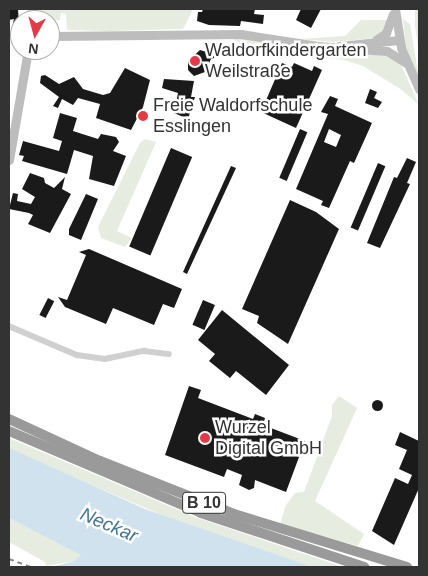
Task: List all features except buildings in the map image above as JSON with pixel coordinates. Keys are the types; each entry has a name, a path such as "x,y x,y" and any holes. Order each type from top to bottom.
{"highway":[{"name":"B 10","path":"9,419 118,468 234,514 407,567"},
{"name":"B 10","path":"9,431 201,513 364,567"}],"street":[{"path":"395,9 392,27 399,40 406,63 419,89"},
{"path":"375,40 392,27"},
{"path":"60,36 212,33 377,50 394,54 406,63"},
{"path":"335,47 375,40 399,40"},
{"path":"377,50 399,40"},
{"path":"9,160 26,60"},
{"path":"9,326 77,354 106,359 144,351 169,354"}],"shaded area":[{"path":"193,9 183,29 109,31 67,30 66,14 61,13 60,20 60,10 40,10"},
{"path":"415,9 419,9 419,52 415,26"},
{"path":"403,19 410,24 419,79 406,48"},
{"path":"361,20 387,20 386,28 374,38 335,42 298,39 345,36"},
{"path":"234,37 289,45 292,50 288,52 234,41"},
{"path":"298,47 384,53 401,65 419,105 402,90 363,66 344,60 299,55 296,52"},
{"path":"145,139 156,142 117,231 132,238 125,247 101,238 98,227 140,143"},
{"path":"339,396 357,408 315,501 364,534 358,546 280,524 286,505 295,493 304,492 332,416 332,405"},
{"path":"9,438 195,517 343,567 312,567 183,524 26,457 9,448"},
{"path":"9,518 79,553 81,556 74,561 46,566 45,562 9,542"}],"water":[{"name":"Neckar","path":"9,448 145,509 312,567 52,567 74,561 81,555 9,518"}],"railway":[{"path":"9,559 31,567"}],"place":[{"name":"Waldorfkindergarten Weilstraße","path":"195,61"},
{"name":"Freie Waldorfschule Esslingen","path":"143,116"},
{"name":"Wurzel Digital GmbH","path":"205,438"}]}
